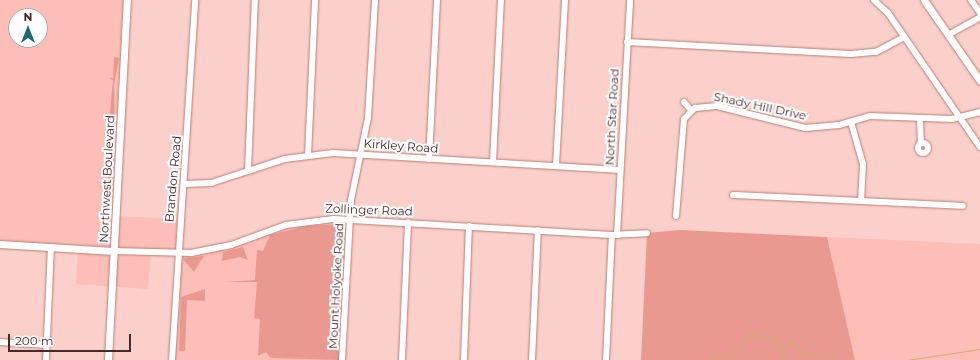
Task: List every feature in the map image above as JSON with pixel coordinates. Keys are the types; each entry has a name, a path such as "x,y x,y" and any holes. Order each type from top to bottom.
{"main road":[{"name":"Northwest Boulevard","path":"108,360 127,0"},
{"path":"924,0 980,81"},
{"name":"Zollinger Road","path":"0,244 114,251"}],"street":[{"name":"Brandon Road","path":"172,360 178,254 185,184 195,0"},
{"path":"248,171 255,0"},
{"path":"308,156 315,0"},
{"name":"Mount Holyoke Road","path":"342,360 350,218 369,106 375,0"},
{"path":"429,158 437,0"},
{"path":"493,162 501,0"},
{"path":"556,166 565,0"},
{"name":"North Star Road","path":"606,360 614,235 620,170 630,0"},
{"path":"874,0 904,37 980,147"},
{"path":"971,0 980,13"},
{"path":"948,35 980,17"},
{"path":"627,42 852,54 876,52 904,37"},
{"path":"676,216 682,132 684,119 690,110 684,102"},
{"name":"Shady Hill Drive","path":"690,110 700,106 725,108 790,127 820,128 881,115 920,118 960,118 980,112"},
{"path":"920,118 921,143"},
{"path":"851,122 863,164 862,200"},
{"name":"Kirkley Road","path":"185,184 211,183 248,171 308,156 361,154 620,170"},
{"path":"733,195 963,206"},
{"name":"Zollinger Road","path":"114,251 178,254 232,244 299,222 350,218 614,235 647,232"},
{"path":"402,360 408,222"},
{"path":"464,360 469,226"},
{"path":"532,360 538,230"},
{"path":"46,360 51,247"},
{"path":"0,342 47,345"}],"shaded area":[{"path":"0,0 127,0 116,216 181,219 178,254 210,250 275,228 350,218 342,360 172,360 177,254 151,253 148,289 76,284 78,249 0,244"},
{"path":"114,57 119,58 114,85 115,129 108,133 113,80 109,78 113,78"},
{"path":"109,141 114,147 111,194 108,195"},
{"path":"346,224 340,336 333,336 328,346 339,347 339,360 271,358 266,352 258,356 260,319 254,318 257,282 225,282 255,280 257,250 263,251 270,235 307,226"},
{"path":"680,230 827,237 855,360 641,360 647,233"},
{"path":"827,237 980,244 980,360 855,360"},
{"path":"243,247 248,260 240,257 222,261 223,252"},
{"path":"204,256 194,272 183,259 185,258"},
{"path":"205,289 205,301 187,300 185,351 179,351 181,297"}],"waterway":[{"path":"707,360 712,356 728,357 751,334 776,339 783,355 788,344 795,341 797,348 804,354 832,356 836,360"},
{"path":"907,360 980,349"}]}
